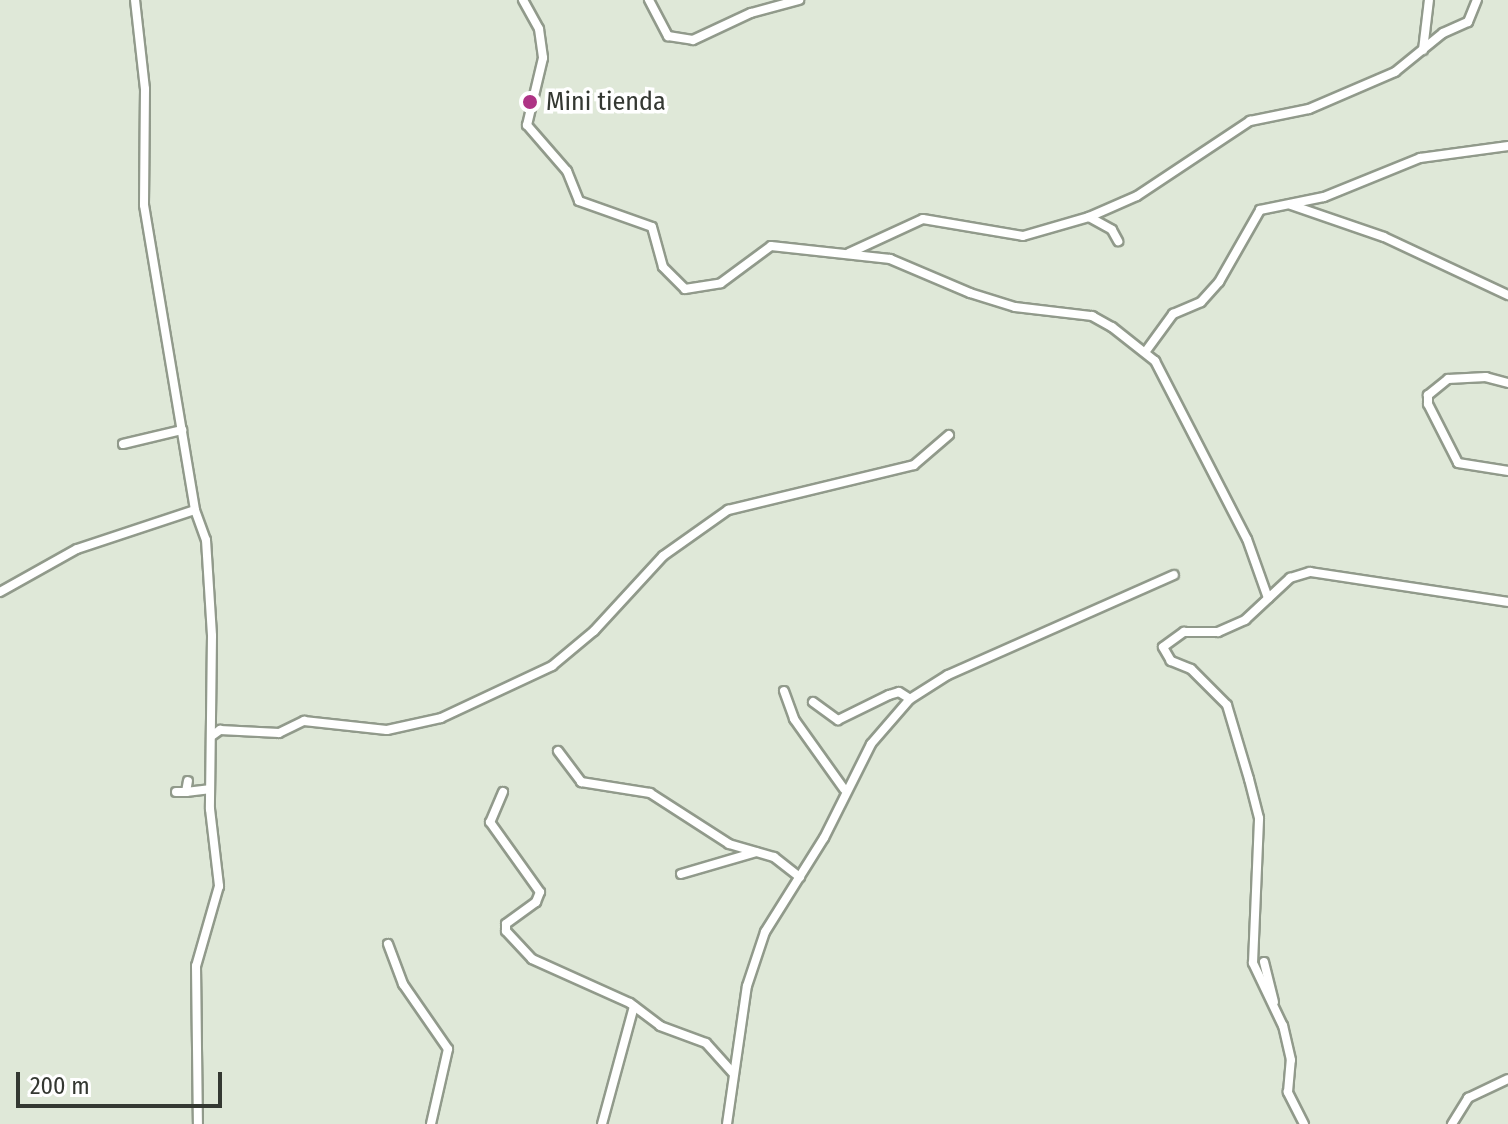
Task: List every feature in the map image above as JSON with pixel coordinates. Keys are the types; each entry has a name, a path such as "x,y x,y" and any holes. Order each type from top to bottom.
{"street":[{"path":"135,0 145,89 144,205 195,510 206,540 213,735 209,789 219,886 196,966 198,1124"},
{"path":"523,0 539,29 543,58 531,92 527,125 567,171 579,201 652,227 663,267 685,289 721,283 771,246 890,259 1015,307 1092,316 1146,351 1247,539 1268,598"},
{"path":"649,0 668,36 693,40 751,13 799,0"},
{"path":"1423,50 1429,0"},
{"path":"849,254 923,219 1023,236 1089,217 1137,196 1250,121 1309,109 1395,72 1443,33 1468,22 1477,0"},
{"path":"1146,351 1173,314 1201,302 1219,282 1255,215 1420,158 1508,146"},
{"path":"1290,205 1384,237 1508,295"},
{"path":"1089,217 1112,230 1118,241"},
{"path":"1508,383 1486,377 1448,379 1428,395 1428,404 1458,463 1508,471"},
{"path":"123,444 182,430"},
{"path":"213,735 220,730 270,735 308,721 387,730 441,718 552,666 594,631 663,556 728,510 914,465 949,435"},
{"path":"0,592 77,549 195,510"},
{"path":"1282,1025 1253,963 1259,818 1227,705 1204,681 1163,654 1173,636 1218,632 1245,620 1290,578 1310,572 1508,602"},
{"path":"727,1124 747,986 765,932 824,838 844,789 871,744 910,699 948,675 1174,575"},
{"path":"784,691 794,719 844,789"},
{"path":"813,702 838,720 899,692 910,699"},
{"path":"558,751 581,782 650,793 729,844 756,852 800,877"},
{"path":"186,792 188,781"},
{"path":"176,792 209,789"},
{"path":"503,792 490,822 540,892 536,902 506,924 506,931 532,959 634,1006 660,1026 706,1043 733,1073"},
{"path":"681,874 756,852"},
{"path":"388,944 403,984 448,1049 431,1124"},
{"path":"1264,962 1291,1060 1289,1100 1304,1124"},
{"path":"602,1124 634,1006"},
{"path":"1452,1124 1468,1098 1508,1079"}],"place":[{"name":"Mini tienda","path":"530,102"}]}
